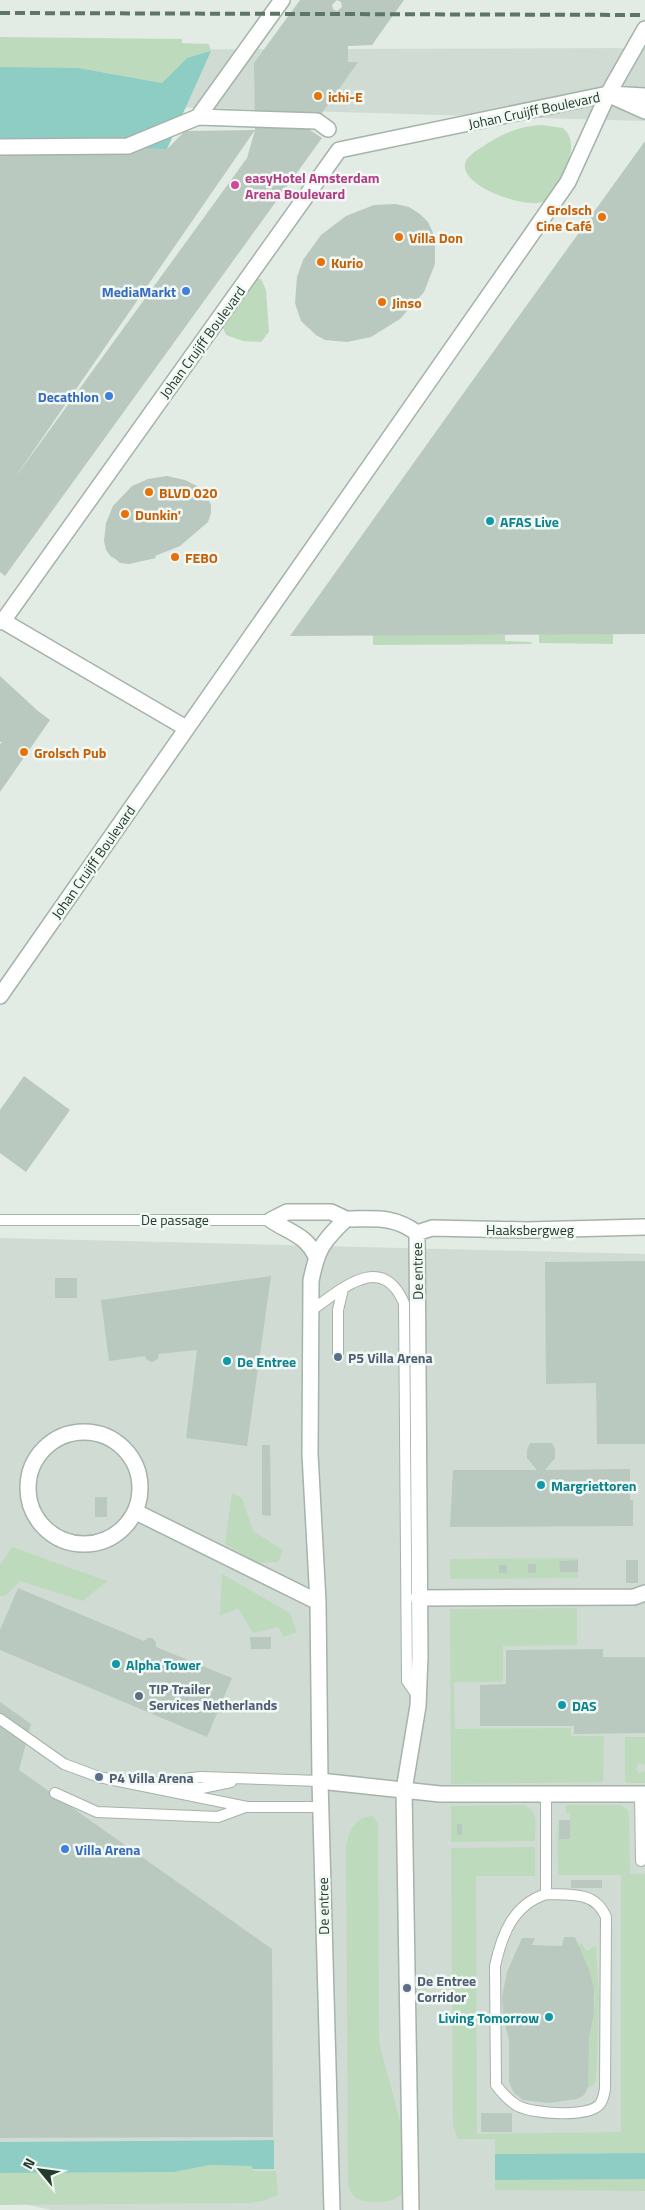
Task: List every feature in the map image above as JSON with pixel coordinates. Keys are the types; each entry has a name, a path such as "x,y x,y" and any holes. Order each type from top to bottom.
{"street":[{"path":"198,117 282,0"},
{"path":"608,94 645,29"},
{"path":"608,94 645,96"},
{"path":"608,94 645,111"},
{"name":"Johan Cruijff Boulevard","path":"186,728 1,622 339,150 608,94"},
{"name":"Johan Cruijff Boulevard","path":"0,996 568,182 608,94"},
{"path":"0,147 128,146 198,117 317,121 328,129"},
{"name":"De passage","path":"271,1220 286,1212 331,1212 346,1219"},
{"name":"De entree","path":"332,2210 328,2149 320,1807 318,1602 310,1454 310,1312 311,1281 316,1257 328,1236 346,1219 394,1220 406,1225 417,1233 418,1697 404,1790 412,2210"},
{"path":"271,1220 306,1240 316,1257"},
{"name":"Haaksbergweg","path":"417,1233 432,1228 527,1230 645,1227"},
{"path":"90,1431 112,1438 132,1456 140,1478 140,1495 136,1512 123,1530 99,1543 86,1545 65,1542 53,1536 39,1523 28,1496 28,1477 34,1460 44,1448 68,1433 90,1431"},
{"path":"136,1512 318,1602"},
{"path":"418,1598 641,1597"},
{"path":"320,1781 440,1794 642,1794"}],"lane":[{"name":"De passage","path":"0,1220 271,1220"},
{"path":"310,1312 352,1282 362,1278 378,1278 393,1285 400,1293 404,1303 407,1681 418,1697"},
{"path":"338,1357 338,1310 343,1289"},
{"path":"0,1719 64,1764 99,1777 247,1806 320,1807"},
{"path":"140,1784 202,1788 250,1779 320,1781"},
{"path":"55,1793 97,1812 218,1818 247,1806"},
{"path":"546,1794 546,1894"},
{"path":"641,1861 642,1794"},
{"path":"546,1894 589,1897 603,1909 606,1917 605,2090 600,2104 590,2110 549,2114 527,2110 509,2100 496,2085 495,1966 498,1950 503,1934 516,1913 533,1898 546,1894"}],"shaded area":[{"path":"645,48 645,121 0,102 0,50"},
{"path":"0,1238 645,1254 645,2210 52,2210 0,2199"}],"green space":[{"path":"0,37 182,39 182,43 209,44 211,51 187,58 162,83 78,68 0,67"},
{"path":"542,125 563,128 569,136 571,144 568,163 562,179 553,194 545,201 536,203 509,199 480,186 470,178 465,168 470,155 496,138 510,132"},
{"path":"253,279 261,279 266,290 269,332 261,342 243,341 226,335 222,325"},
{"path":"539,634 613,634 613,644 539,643"},
{"path":"373,635 505,635 505,641 531,642 532,644 373,645"},
{"path":"232,1493 242,1498 253,1531 283,1550 278,1562 257,1563 225,1544"},
{"path":"12,1547 107,1581 83,1601 20,1581 5,1596 0,1596 0,1565"},
{"path":"578,1558 578,1560 559,1561 560,1572 578,1572 578,1578 450,1579 450,1559"},
{"path":"222,1574 290,1613 297,1632 284,1637 278,1627 253,1633 238,1608 220,1616"},
{"path":"577,1608 577,1645 503,1646 503,1682 454,1682 455,1729 571,1728 571,1736 604,1736 603,1782 451,1784 450,1609"},
{"path":"625,1737 645,1737 645,1765 639,1763 636,1769 639,1773 645,1771 645,1783 628,1783 625,1781"},
{"path":"524,1805 529,1807 534,1815 535,1841 451,1842 451,1806"},
{"path":"566,1805 620,1805 628,1810 630,1874 645,1874 645,2153 495,2154 495,2139 458,2139 453,2125 451,1848 535,1847 535,1876 476,1876 477,2134 621,2132 621,1875 558,1875 557,1820 559,1839 570,1838 570,1813 566,1813"},
{"path":"373,1816 378,1823 379,2042 402,2129 402,2193 399,2197 381,2202 356,2198 348,2184 346,1846 354,1825 362,1819"},
{"path":"582,1943 586,1951 596,1946 599,1998 596,2080 593,2086 588,2088 589,2039 595,1997 590,1972 578,1945"},
{"path":"210,2165 251,2166 253,2171 276,2171 278,2195 262,2201 248,2203 0,2205 0,2173 174,2172"},
{"path":"645,2179 645,2191 495,2190 495,2180"}],"water":[{"path":"211,51 167,149 0,148 0,67 78,68 162,83 187,58"},
{"path":"274,2140 274,2169 253,2169 251,2166 210,2165 174,2172 0,2173 0,2142"},
{"path":"645,2153 645,2179 495,2180 495,2154"}],"building":[{"path":"300,0 337,0 404,0 372,45 348,46 348,62 358,62 310,130 322,138 5,576 0,572 0,150 167,149 185,131 255,130 254,63","holes":["337,0 341,2 342,7 337,11 333,9 332,5","255,130 247,158 14,479"]},
{"path":"645,141 645,634 290,636 460,398"},
{"path":"396,204 409,207 420,214 428,222 435,237 435,264 424,292 400,319 371,337 347,342 325,340 316,335 301,321 295,303 297,277 303,260 321,235 346,216 374,205"},
{"path":"167,476 185,480 201,488 208,495 211,503 211,513 208,522 180,546 155,556 156,558 129,564 120,563 112,558 106,550 104,541 106,523 113,506 132,486 148,479"},
{"path":"0,676 50,720 0,792 0,744 2,742 0,742"},
{"path":"24,1076 70,1110 26,1172 0,1153 0,1110"},
{"path":"645,1261 645,1444 597,1444 596,1383 546,1384 545,1262"},
{"name":"De Entree","path":"271,1276 247,1446 186,1438 197,1350 159,1354 158,1359 152,1362 147,1360 145,1356 109,1361 101,1300"},
{"path":"55,1278 77,1278 77,1298 55,1298"},
{"name":"Margriettoren","path":"530,1443 552,1443 555,1450 555,1458 545,1470 630,1469 630,1500 633,1500 633,1526 450,1527 453,1470 537,1470 527,1458 527,1450"},
{"path":"262,1445 270,1445 271,1516 262,1515"},
{"path":"95,1497 107,1497 107,1517 95,1517"},
{"path":"578,1560 578,1572 560,1572 559,1561"},
{"path":"626,1560 638,1560 638,1583 626,1583"},
{"path":"528,1564 536,1564 536,1573 528,1573"},
{"path":"499,1565 507,1565 507,1573 499,1573"},
{"name":"Alpha Tower","path":"18,1588 144,1641 147,1638 152,1638 156,1642 156,1647 232,1678 207,1737 0,1650 0,1630"},
{"path":"250,1637 271,1637 271,1649 251,1649"},
{"name":"DAS","path":"603,1649 603,1657 645,1657 645,1733 574,1734 574,1726 480,1726 480,1685 506,1684 506,1650"},
{"name":"Villa Arena","path":"0,1702 31,1724 19,1770 272,1949 273,2137 0,2138"},
{"path":"559,1820 570,1820 570,1839 559,1839"},
{"path":"457,1824 462,1824 462,1835 457,1835"},
{"path":"571,1880 602,1880 602,1888 571,1888"},
{"name":"Living Tomorrow","path":"564,1937 575,1937 590,1972 594,1989 594,2013 589,2039 588,2088 584,2095 577,2099 549,2103 523,2100 514,2093 509,2082 509,2040 504,2021 502,1997 507,1972 522,1938 535,1938 532,1945 562,1946"},
{"path":"481,2113 512,2113 512,2132 481,2132"}],"railway":[{"path":"0,13 645,15"}],"place":[{"name":"ichi-E","path":"318,96"},
{"name":"easyHotel Amsterdam Arena Boulevard","path":"235,185"},
{"name":"Grolsch Cine Café","path":"602,217"},
{"name":"Villa Don","path":"399,237"},
{"name":"Kurio","path":"321,262"},
{"name":"MediaMarkt","path":"186,291"},
{"name":"Jinso","path":"382,302"},
{"name":"Decathlon","path":"109,396"},
{"name":"BLVD 020","path":"149,492"},
{"name":"Dunkin'","path":"125,514"},
{"name":"AFAS Live","path":"490,521"},
{"name":"FEBO","path":"175,557"},
{"name":"Grolsch Pub","path":"24,752"},
{"name":"P5 Villa Arena","path":"338,1357"},
{"name":"De Entree","path":"227,1361"},
{"name":"Margriettoren","path":"541,1485"},
{"name":"Alpha Tower","path":"116,1664"},
{"name":"TIP Trailer Services Netherlands","path":"139,1696"},
{"name":"DAS","path":"562,1705"},
{"name":"P4 Villa Arena","path":"99,1777"},
{"name":"Villa Arena","path":"65,1849"},
{"name":"De Entree Corridor","path":"407,1988"},
{"name":"Living Tomorrow","path":"549,2017"}]}
